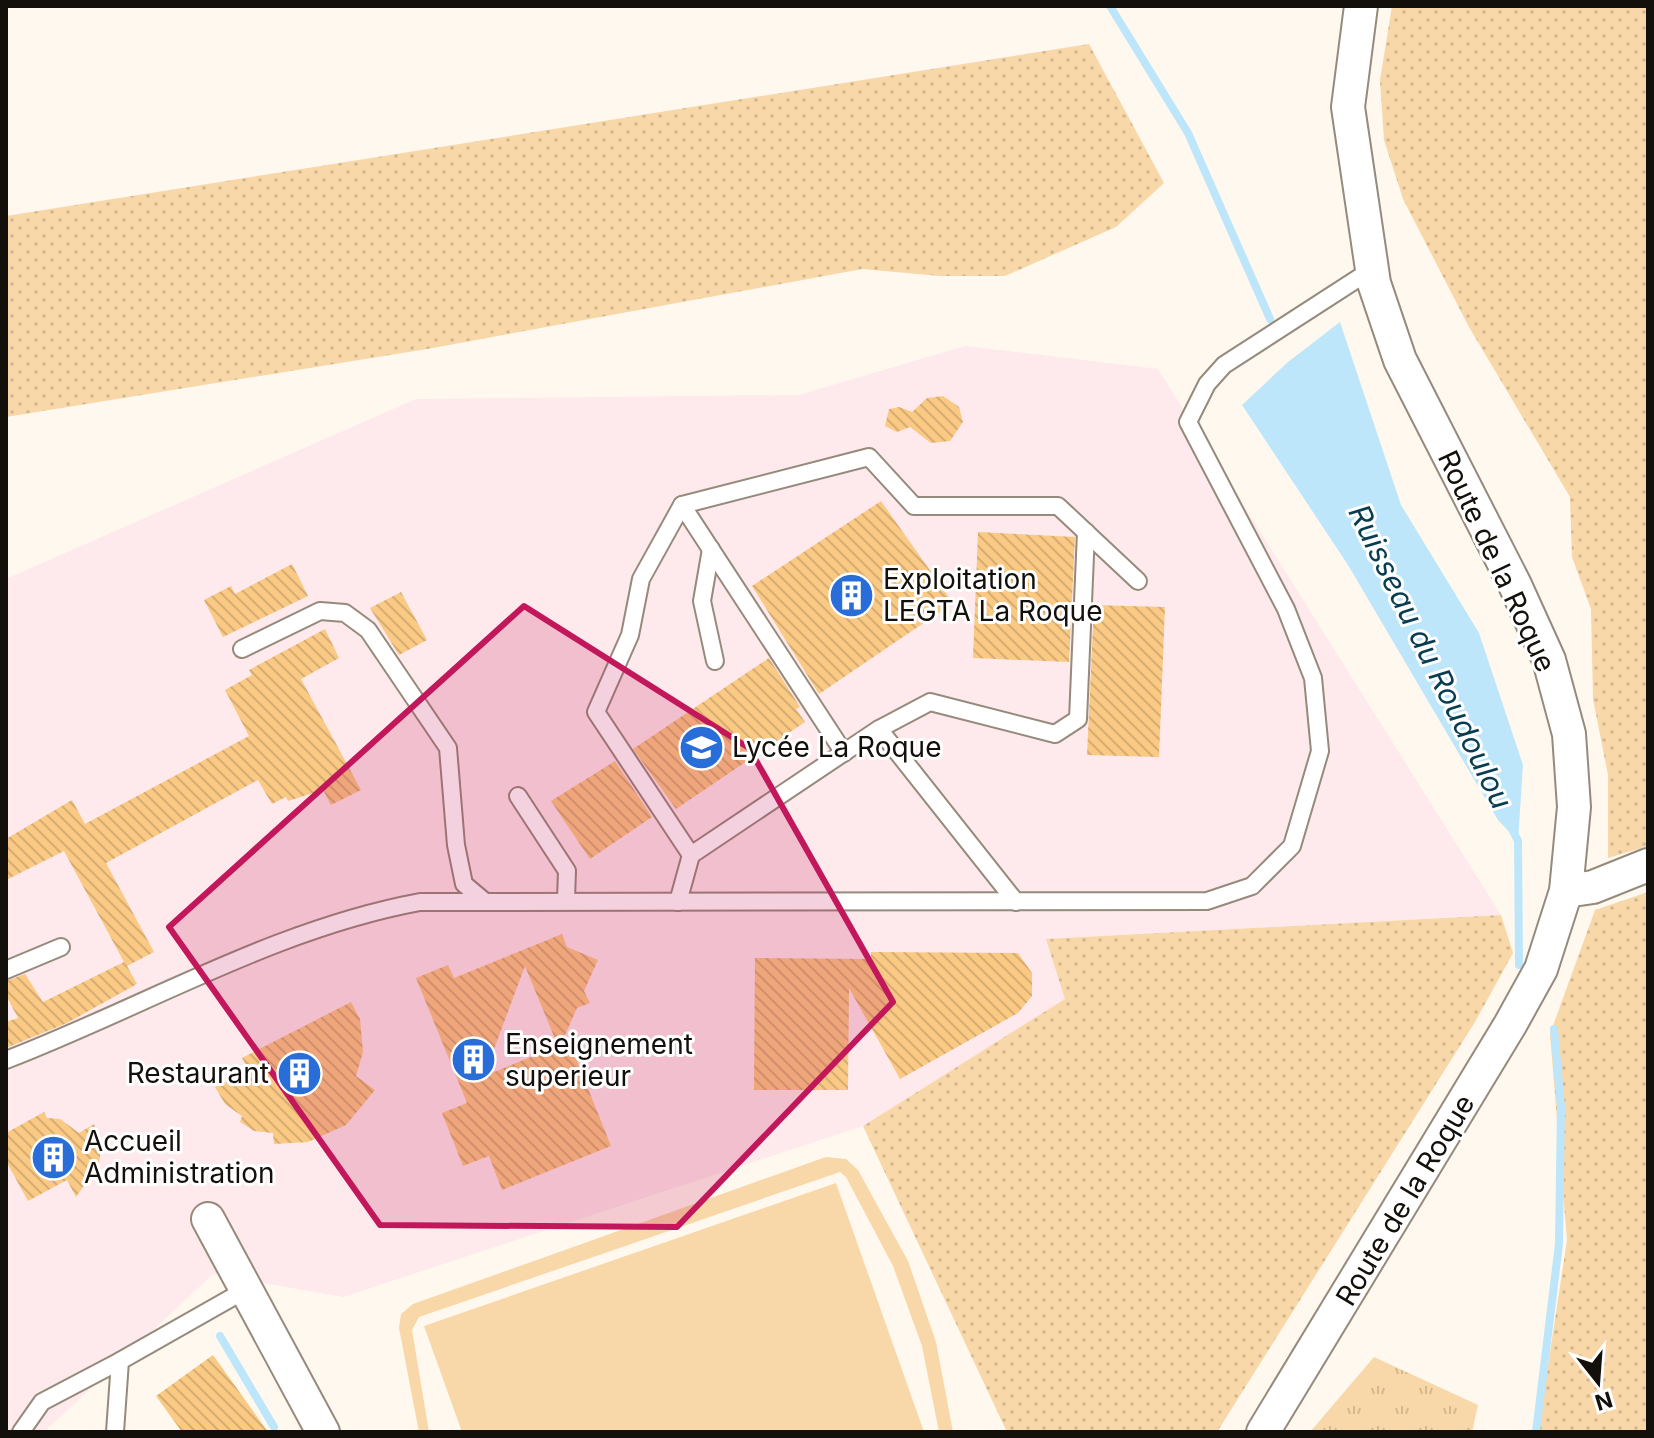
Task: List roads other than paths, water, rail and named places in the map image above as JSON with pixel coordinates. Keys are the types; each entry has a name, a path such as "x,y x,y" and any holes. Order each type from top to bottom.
{"street":[{"name":"Route de la Roque","path":"1263,1432 1541,969 1566,891 1574,807 1569,734 1549,660 1515,585 1400,360 1371,270 1348,107 1361,6"},
{"path":"1566,891 1593,887 1648,865"},
{"path":"208,1219 323,1432"}],"lane":[{"path":"6,1060 75,1034 264,949 371,911 420,902 566,899 678,902 1207,901 1252,886 1292,846 1320,751 1313,678 1286,609 1188,422 1207,384 1224,365 1371,270"},
{"path":"691,855 596,712 630,635 641,579 682,505 869,457 914,506 1058,506 1138,581"},
{"path":"682,505 844,753"},
{"path":"678,902 691,855 879,729 930,702 1055,734 1078,719 1086,532"},
{"path":"711,549 702,601 715,661"},
{"path":"242,649 320,611 345,613 368,630 448,748 456,845 464,884 483,900"},
{"path":"879,729 1016,902"},
{"path":"518,796 567,871 566,899"},
{"path":"6,970 61,947"},
{"path":"21,1432 42,1402 247,1289"},
{"path":"115,1432 120,1361"}],"water":[{"path":"1340,322 1401,505 1479,633 1523,765 1518,841 1498,820 1348,565 1242,405 1288,362"}],"waterway":[{"name":"Ruisseau du Roudoulou","path":"1110,6 1188,133 1270,319"},
{"name":"Ruisseau du Roudoulou","path":"1513,831 1518,841 1519,965"},
{"name":"Ruisseau du Roudoulou","path":"1536,1432 1559,1244 1561,1107 1554,1029"},
{"path":"220,1336 274,1427"}],"place":[{"name":"Exploitation LEGTA La Roque","path":"852,595"},
{"name":"Lycée La Roque","path":"701,747"},
{"name":"Enseignement superieur","path":"474,1060"},
{"name":"Restaurant","path":"300,1073"},
{"name":"Accueil Administration","path":"53,1157"}]}
